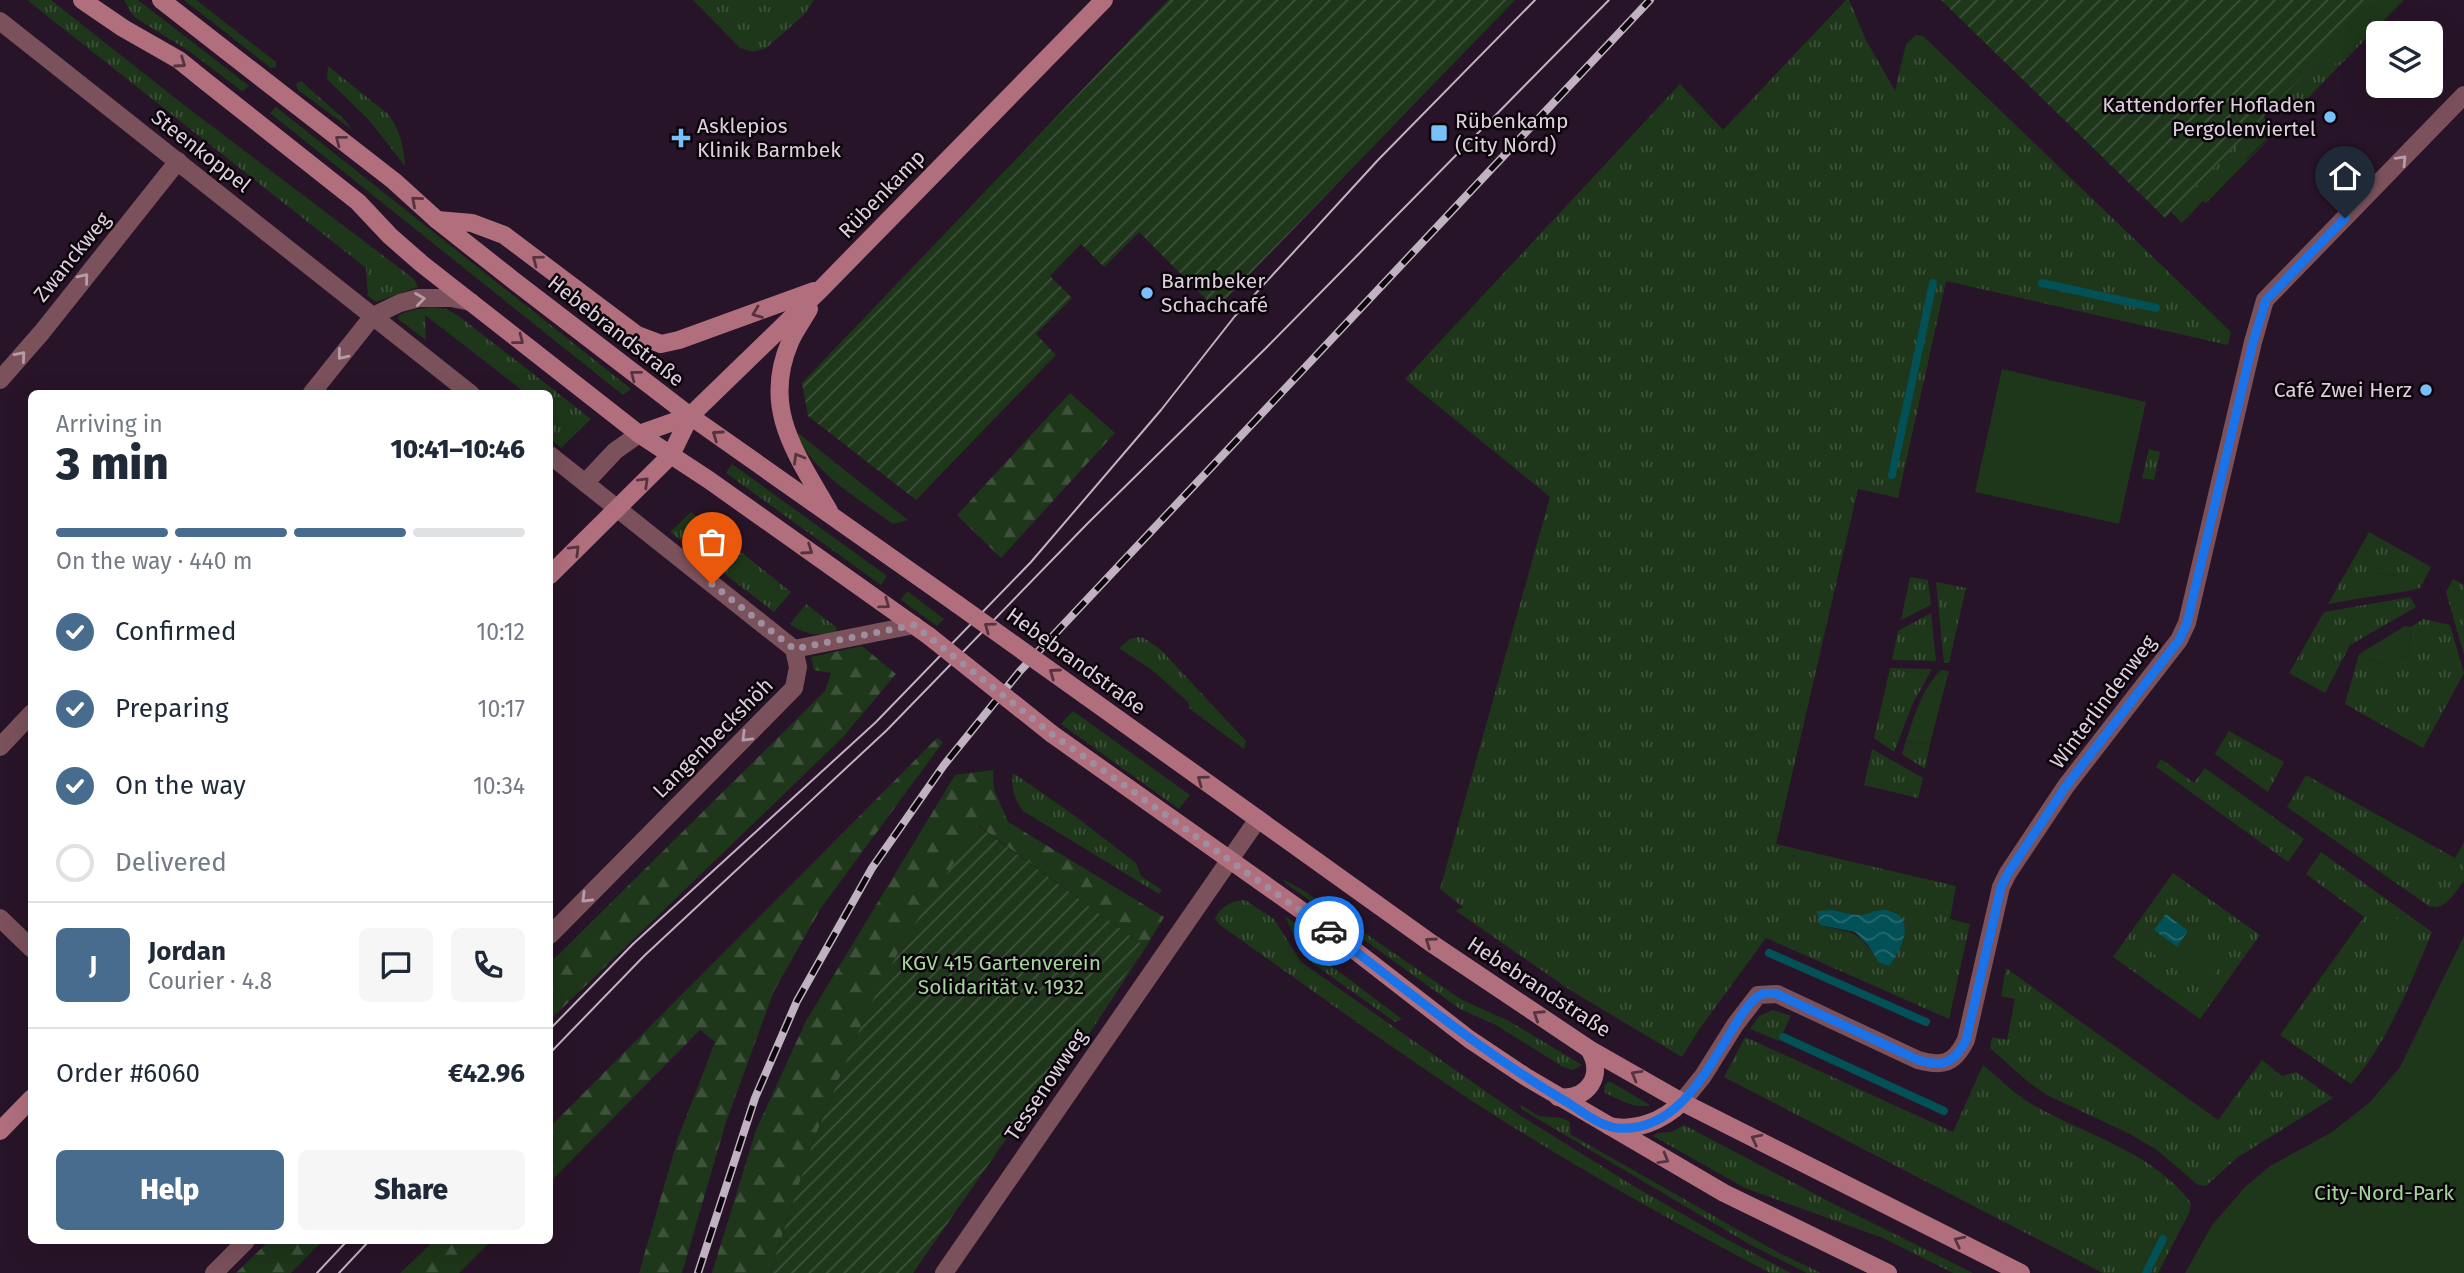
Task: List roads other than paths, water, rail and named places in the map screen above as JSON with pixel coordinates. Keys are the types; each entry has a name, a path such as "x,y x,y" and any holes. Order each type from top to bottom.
{"main road":[{"path":"82,0 123,28 179,60 358,202 390,236 471,302 639,434 709,480 914,625 1052,734 1322,925 1469,1039 1558,1097 1724,1193 1888,1273"},
{"name":"Hebebrandstraße","path":"161,0 690,416 1486,981 1589,1049 1682,1102 2021,1273"},
{"name":"Rübenkamp","path":"553,572 671,456 690,416 821,289 1104,0"},
{"path":"438,220 472,223 504,235 637,335 654,342 668,343 701,334 821,289"},
{"path":"821,289 790,340 781,368 779,398 780,414 788,439 833,517"},
{"name":"Rübenkamp","path":"639,434 690,416"},
{"path":"1558,1097 1577,1096 1592,1084 1596,1066 1589,1049"},
{"path":"0,1131 28,1102"},
{"path":"1605,1125 1617,1128 1644,1125 1665,1116 1682,1102"}],"street":[{"name":"Steenkoppel","path":"0,22 466,390"},
{"name":"Winterlindenweg","path":"1682,1102 1703,1076 1746,1009 1758,995 1768,993 1777,994 1918,1060 1935,1065 1949,1062 1959,1052 1966,1040 2001,887 2008,873 2066,786 2179,640 2187,623 2262,308 2272,292 2464,95"},
{"name":"Zwanckweg","path":"0,380 42,332 178,161"},
{"path":"314,390 373,316 400,303 419,298 451,298 471,302"},
{"name":"Rübenkamp","path":"584,483 615,451 639,434"},
{"path":"553,458 794,649 914,625"},
{"name":"Langenbeckshöh","path":"553,932 794,688 798,667 794,649"},
{"path":"0,747 28,717"},
{"name":"Tessenowweg","path":"944,1273 1258,820"},
{"path":"0,918 28,945"},
{"path":"214,1273 243,1244"}],"water":[{"path":"1833,910 1861,915 1883,910 1901,917 1905,932 1903,941 1889,966 1878,962 1868,945 1855,932 1820,925 1817,911"},
{"path":"2166,914 2188,931 2177,947 2154,930"}],"waterway":[{"path":"1892,475 1933,283"},
{"path":"2042,283 2156,308"},
{"path":"1769,953 1926,1022"},
{"path":"1783,1037 1944,1111"},
{"path":"2146,1273 2163,1239"}],"tram line":[{"path":"553,1026 633,944 876,722 1031,562 1161,410 1235,316 1378,160 1535,0"},
{"path":"553,1050 644,956 887,730 1088,523 1266,348 1609,0"},
{"path":"317,1273 344,1244"},
{"path":"339,1273 366,1244"}],"railway":[{"path":"698,1273 755,1098 797,1001 872,868 944,765 1020,671 1650,0"}],"place":[{"name":"Kattendorfer Hofladen Pergolenviertel","path":"2330,117"},
{"name":"Rübenkamp (City Nord)","path":"1439,133"},
{"name":"Asklepios Klinik Barmbek","path":"681,138"},
{"name":"Barmbeker Schachcafé","path":"1147,293"},
{"name":"Café Zwei Herz","path":"2426,390"}],"park label":[{"name":"KGV 415 Gartenverein Solidarität v. 1932","path":"1001,975"},
{"name":"City-Nord-Park","path":"2384,1193"}]}
